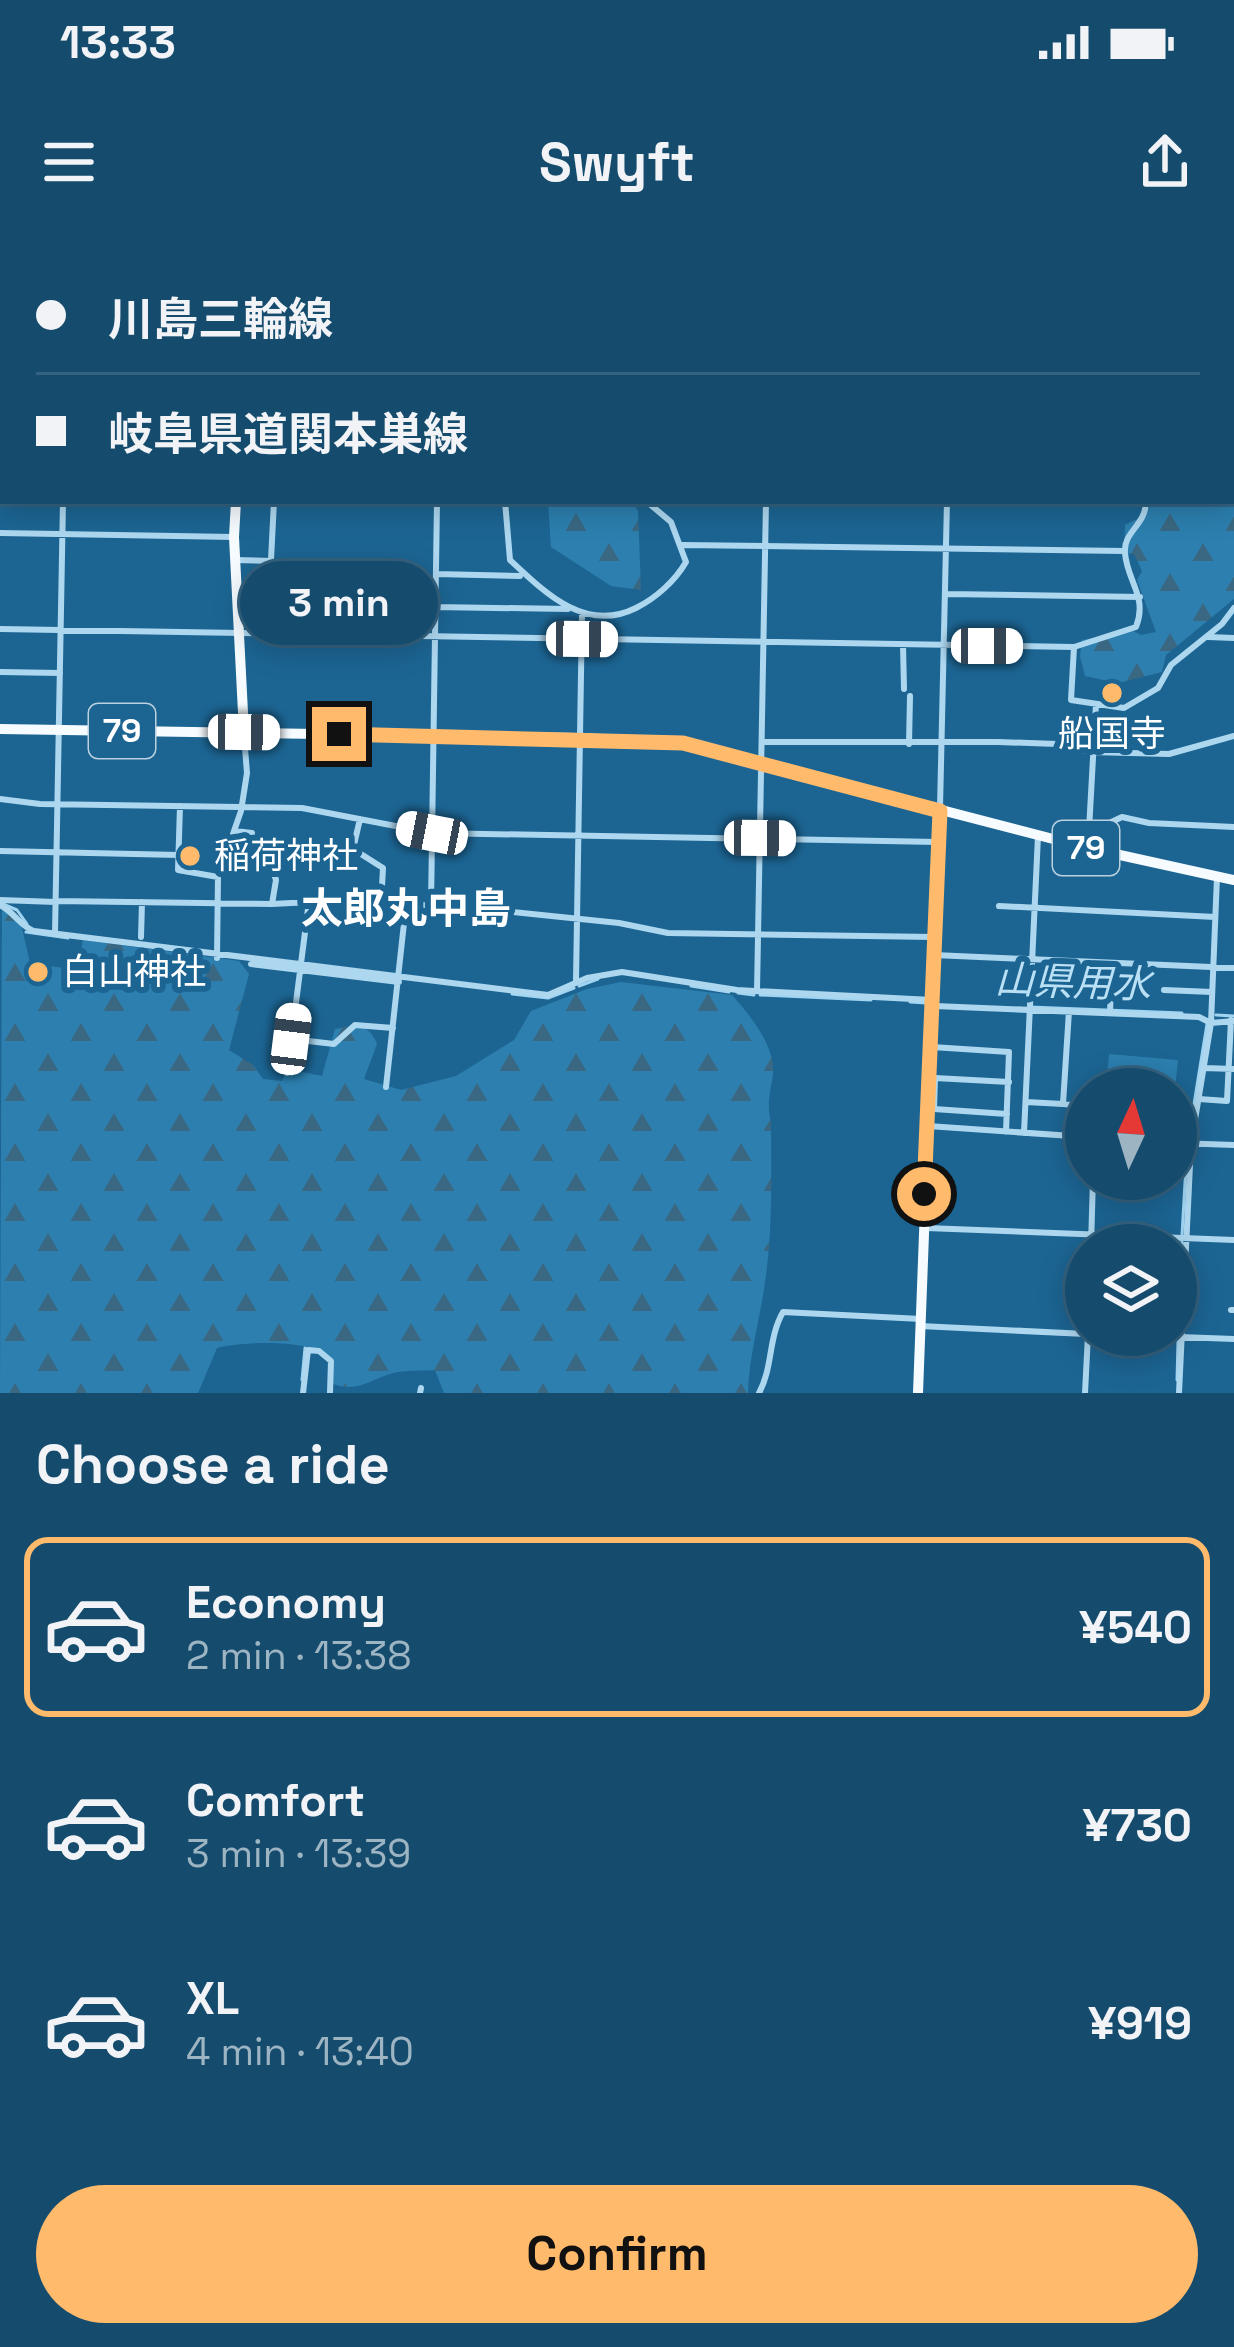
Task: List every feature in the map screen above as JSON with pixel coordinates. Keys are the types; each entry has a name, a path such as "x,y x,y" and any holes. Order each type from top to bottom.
{"main road":[{"path":"236,504 244,732"},
{"name":"79","path":"0,729 683,743 1037,836 1234,880"},
{"path":"918,1393 940,811"}],"street":[{"path":"55,934 63,504"},
{"path":"271,560 274,504"},
{"path":"431,906 437,504"},
{"path":"505,504 510,560 572,609 616,617 652,599 686,562 671,521 650,504"},
{"path":"757,991 766,504"},
{"path":"940,811 947,504"},
{"path":"0,629 1074,647 1131,631 1139,620 1141,597 1124,551 1131,532 1144,519 1146,504"},
{"path":"0,533 234,537"},
{"path":"682,545 1124,551"},
{"path":"236,560 310,562 342,590 435,607 572,609"},
{"path":"436,574 520,576"},
{"path":"945,594 1141,597"},
{"path":"370,635 371,596"},
{"path":"1074,647 1070,697 1124,708 1157,688 1171,665 1234,608"},
{"path":"576,983 583,613"},
{"path":"1207,637 1234,638"},
{"path":"904,645 909,744"},
{"path":"0,672 60,673"},
{"path":"1088,848 1096,704"},
{"path":"217,956 218,877 242,807 247,773 244,732"},
{"path":"761,742 1057,744 1091,752 1178,754 1194,745 1234,736"},
{"path":"0,799 320,810 432,833 938,842"},
{"path":"180,806 178,870 218,877"},
{"path":"1088,833 1122,817 1234,827"},
{"path":"360,819 352,849 382,868 381,904"},
{"path":"235,831 252,833 249,859 272,867 276,880 272,904"},
{"path":"1024,1133 1037,836"},
{"path":"0,851 178,855"},
{"path":"1197,1110 1211,1023 1217,876"},
{"path":"287,1073 309,901"},
{"path":"0,903 309,901 578,918 668,933 934,938"},
{"path":"141,938 142,902"},
{"path":"0,903 28,929 55,934 548,994 613,972 634,972 757,991 1233,1021 1227,1101 1199,1099"},
{"path":"386,1087 406,905"},
{"path":"999,906 1215,916"},
{"path":"934,955 1234,968"},
{"path":"251,964 300,967"},
{"path":"1110,1013 1111,986"},
{"path":"1164,990 1212,992"},
{"path":"1026,1102 1064,1104 1069,1011"},
{"path":"291,1039 334,1044 356,1025 394,1028"},
{"path":"930,1046 1010,1052 1006,1132"},
{"path":"1204,1068 1231,1069"},
{"path":"1007,1114 934,1109 935,1078 1009,1082"},
{"path":"927,1126 1065,1136"},
{"path":"1197,1144 1234,1144"},
{"path":"923,1227 1065,1233"},
{"path":"1197,1238 1234,1240"},
{"path":"759,1393 783,1312 1065,1333"},
{"path":"1197,1338 1234,1339"},
{"path":"303,1393 308,1350 319,1351 331,1361 330,1393"},
{"path":"1085,1393 1086,1356"},
{"path":"1179,1393 1180,1356"}],"green space":[{"path":"548,504 634,504 638,511 641,590 611,586 551,547"},
{"path":"1153,504 1234,504 1234,599 1166,655 1162,672 1118,683 1085,676 1082,640 1156,632 1137,580 1142,571 1134,554 1124,553 1125,525"},
{"path":"2,902 19,915 30,963 77,970 83,940 239,961 249,974 229,1050 253,1065 263,1079 282,1081 287,1069 322,1076 335,1029 365,1029 377,1044 364,1079 401,1090 456,1076 514,1040 531,1011 587,989 621,982 732,995 766,1042 773,1063 769,1242 748,1393 444,1393 435,1370 398,1372 357,1386 342,1386 333,1384 333,1359 323,1352 261,1343 217,1348 198,1393 0,1393"},
{"path":"1109,1054 1178,1060 1177,1068 1108,1068"}],"waterway":[{"name":"山県用水","path":"3,904 17,910 27,924"},
{"name":"山県用水","path":"26,932 68,938"},
{"name":"山県用水","path":"579,986 598,979"},
{"name":"山県用水","path":"691,986 729,992"},
{"name":"山県用水","path":"512,994 548,998 574,988"},
{"name":"山県用水","path":"738,993 754,995"},
{"name":"山県用水","path":"760,995 871,1000"},
{"name":"山県用水","path":"910,1002 926,1003"},
{"name":"山県用水","path":"1030,1007 1182,1013"},
{"name":"山県用水","path":"1216,1015 1234,1016"},
{"name":"山県用水","path":"1197,1086 1207,1024"},
{"name":"山県用水","path":"1183,1224 1184,1200"},
{"path":"302,1380 305,1348"},
{"name":"山県用水","path":"1177,1380 1178,1356"}],"place":[{"name":"船国寺","path":"1112,693"},
{"name":"稲荷神社","path":"190,856"},
{"name":"白山神社","path":"38,972"}],"district":[{"name":"太郎丸中島","path":"406,908"}],"route":[{"path":"339,734 683,743 940,811 924,1194"}]}
